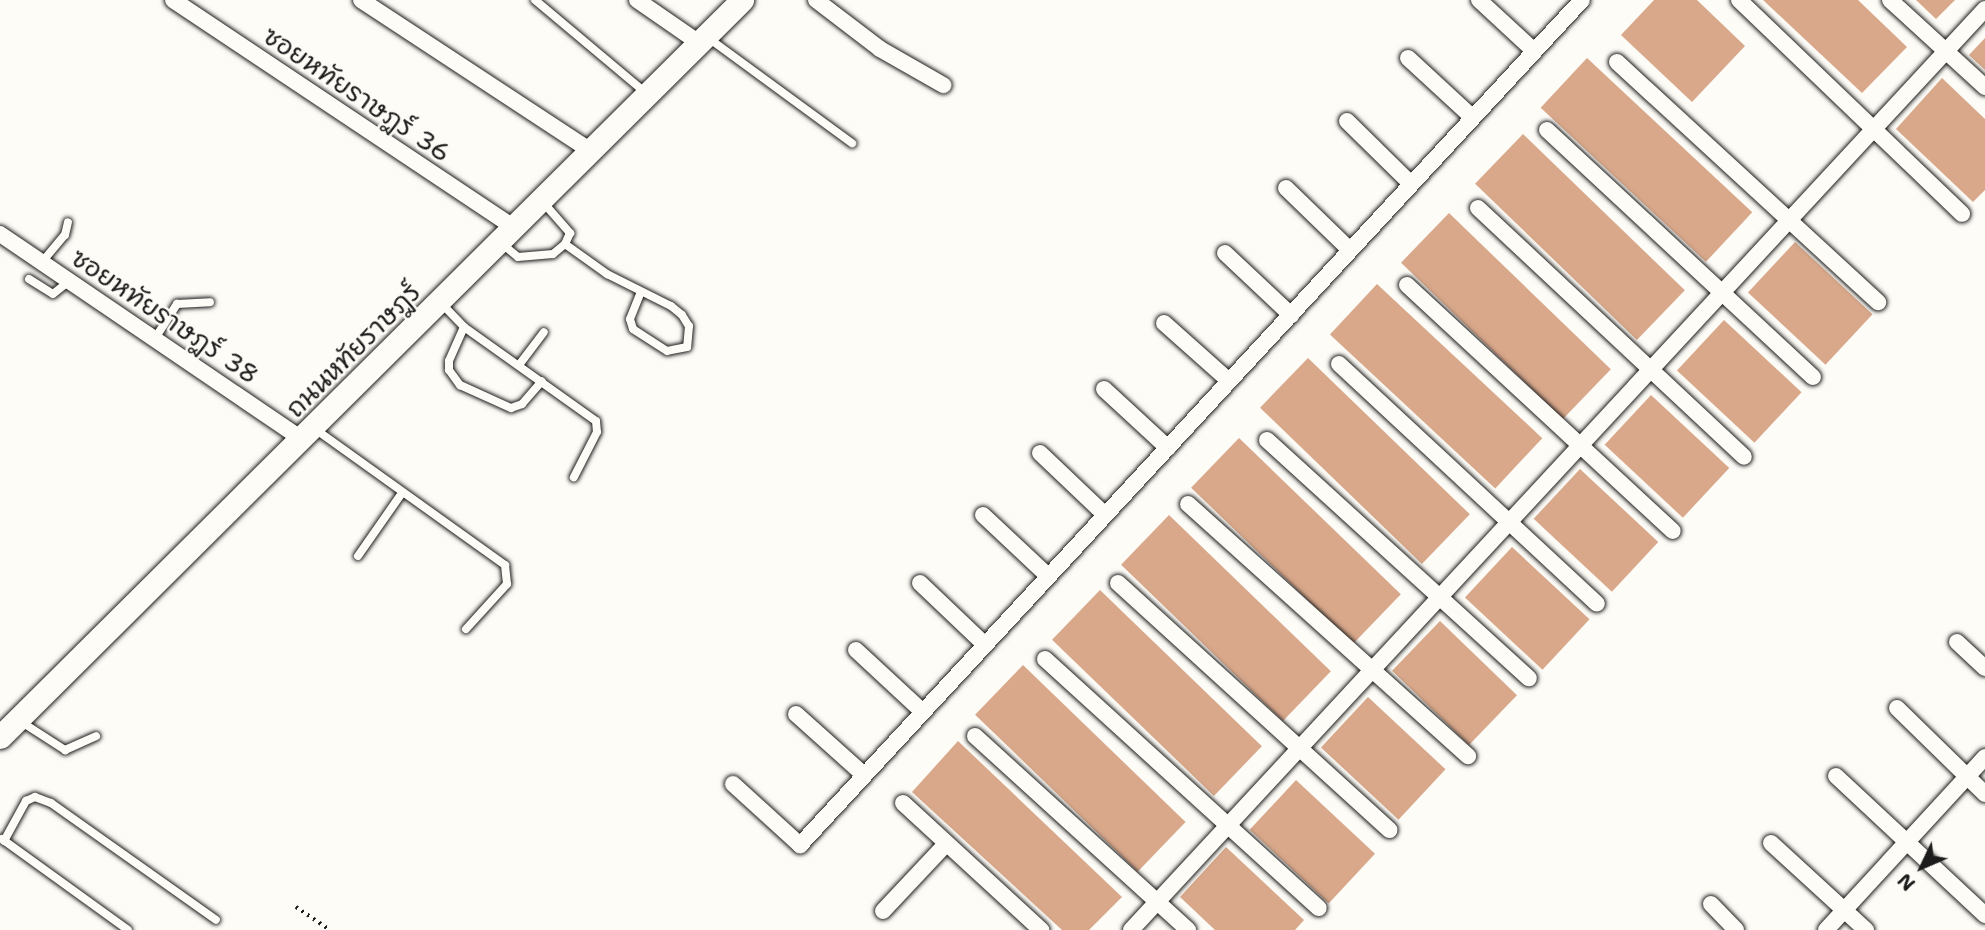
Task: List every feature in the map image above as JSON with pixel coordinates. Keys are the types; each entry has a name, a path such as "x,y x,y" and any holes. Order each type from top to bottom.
{"main road":[{"name":"ถนนหทัยราษฎร์","path":"0,737 440,303 742,0"}],"street":[{"name":"ซอยหทัยราษฎร์ 36","path":"173,0 508,235"},
{"path":"361,0 591,151"},
{"path":"638,0 703,40"},
{"path":"816,0 880,49 943,85"},
{"path":"1479,0 1534,51"},
{"path":"733,784 800,845 1582,0"},
{"path":"1739,0 1962,214"},
{"path":"1890,0 1985,87"},
{"path":"1131,930 1985,9"},
{"path":"1408,58 1473,118"},
{"path":"1618,62 1878,302"},
{"path":"1348,121 1411,184"},
{"path":"1547,130 1814,377"},
{"path":"1286,188 1350,250"},
{"path":"1478,208 1744,457"},
{"name":"ซอยหทัยราษฎร์ 38","path":"0,234 154,340 307,433"},
{"path":"1224,253 1291,314"},
{"path":"1407,285 1673,531"},
{"path":"1164,323 1229,381"},
{"path":"1339,364 1597,604"},
{"path":"1104,389 1168,448"},
{"path":"1267,440 1529,678"},
{"path":"1040,453 1105,515"},
{"path":"1188,504 1468,756"},
{"path":"982,515 1048,576"},
{"path":"920,583 985,645"},
{"path":"1118,583 1389,830"},
{"path":"1957,642 1985,668"},
{"path":"856,650 923,712"},
{"path":"1045,659 1319,908"},
{"path":"1897,708 1985,794"},
{"path":"796,714 864,775"},
{"path":"975,736 1188,930"},
{"path":"1826,930 1985,757"},
{"path":"1836,776 1985,915"},
{"path":"903,803 1041,930"},
{"path":"1771,843 1866,930"},
{"path":"883,911 946,844"},
{"path":"1711,904 1736,930"}],"lane":[{"path":"535,0 649,94"},
{"path":"703,40 852,143"},
{"path":"508,235 518,257 553,254 565,244 570,233 542,201"},
{"path":"41,262 65,234 68,222"},
{"path":"565,244 682,315 689,326 687,347 667,351 633,329 630,319 641,292"},
{"path":"29,279 53,294 69,281"},
{"path":"154,340 177,303 210,302"},
{"path":"440,303 464,327 596,421 597,432 575,477"},
{"path":"464,327 449,361 460,385 511,408 522,404 542,381"},
{"path":"519,365 544,332"},
{"path":"307,433 402,492 505,565 507,584 466,629"},
{"path":"358,556 402,492"},
{"path":"17,719 65,750 96,736"},
{"path":"128,930 116,926 2,839 26,801 34,797 51,803 216,920"}],"path":[{"path":"296,907 330,930"}],"building":[{"path":"1654,0 1697,0 1745,46 1692,102 1621,35"},
{"path":"1763,0 1858,0 1907,47 1862,93"},
{"path":"1916,0 1955,0 1936,19"},
{"path":"1985,38 1985,70 1969,55"},
{"path":"1587,58 1752,212 1706,262 1541,108"},
{"path":"1942,78 1985,119 1985,190 1973,202 1896,129"},
{"path":"1523,134 1685,290 1637,340 1475,184"},
{"path":"1449,213 1611,369 1563,419 1401,263"},
{"path":"1795,242 1873,314 1825,365 1748,292"},
{"path":"1377,284 1542,438 1495,489 1330,334"},
{"path":"1724,320 1802,392 1754,443 1677,370"},
{"path":"1308,358 1470,514 1422,564 1260,408"},
{"path":"1651,395 1729,468 1683,518 1605,445"},
{"path":"1239,438 1401,594 1353,644 1191,488"},
{"path":"1580,469 1658,542 1612,592 1534,519"},
{"path":"1169,515 1331,671 1283,721 1121,565"},
{"path":"1512,547 1590,619 1542,670 1465,597"},
{"path":"1100,590 1262,746 1214,796 1052,640"},
{"path":"1440,621 1517,695 1469,745 1392,671"},
{"path":"1023,665 1186,822 1138,872 975,715"},
{"path":"1368,697 1446,769 1398,820 1321,747"},
{"path":"958,741 1122,897 1089,930 1062,930 912,792"},
{"path":"1296,780 1375,854 1329,903 1250,830"},
{"path":"1226,847 1304,920 1295,930 1215,930 1180,897"}]}
